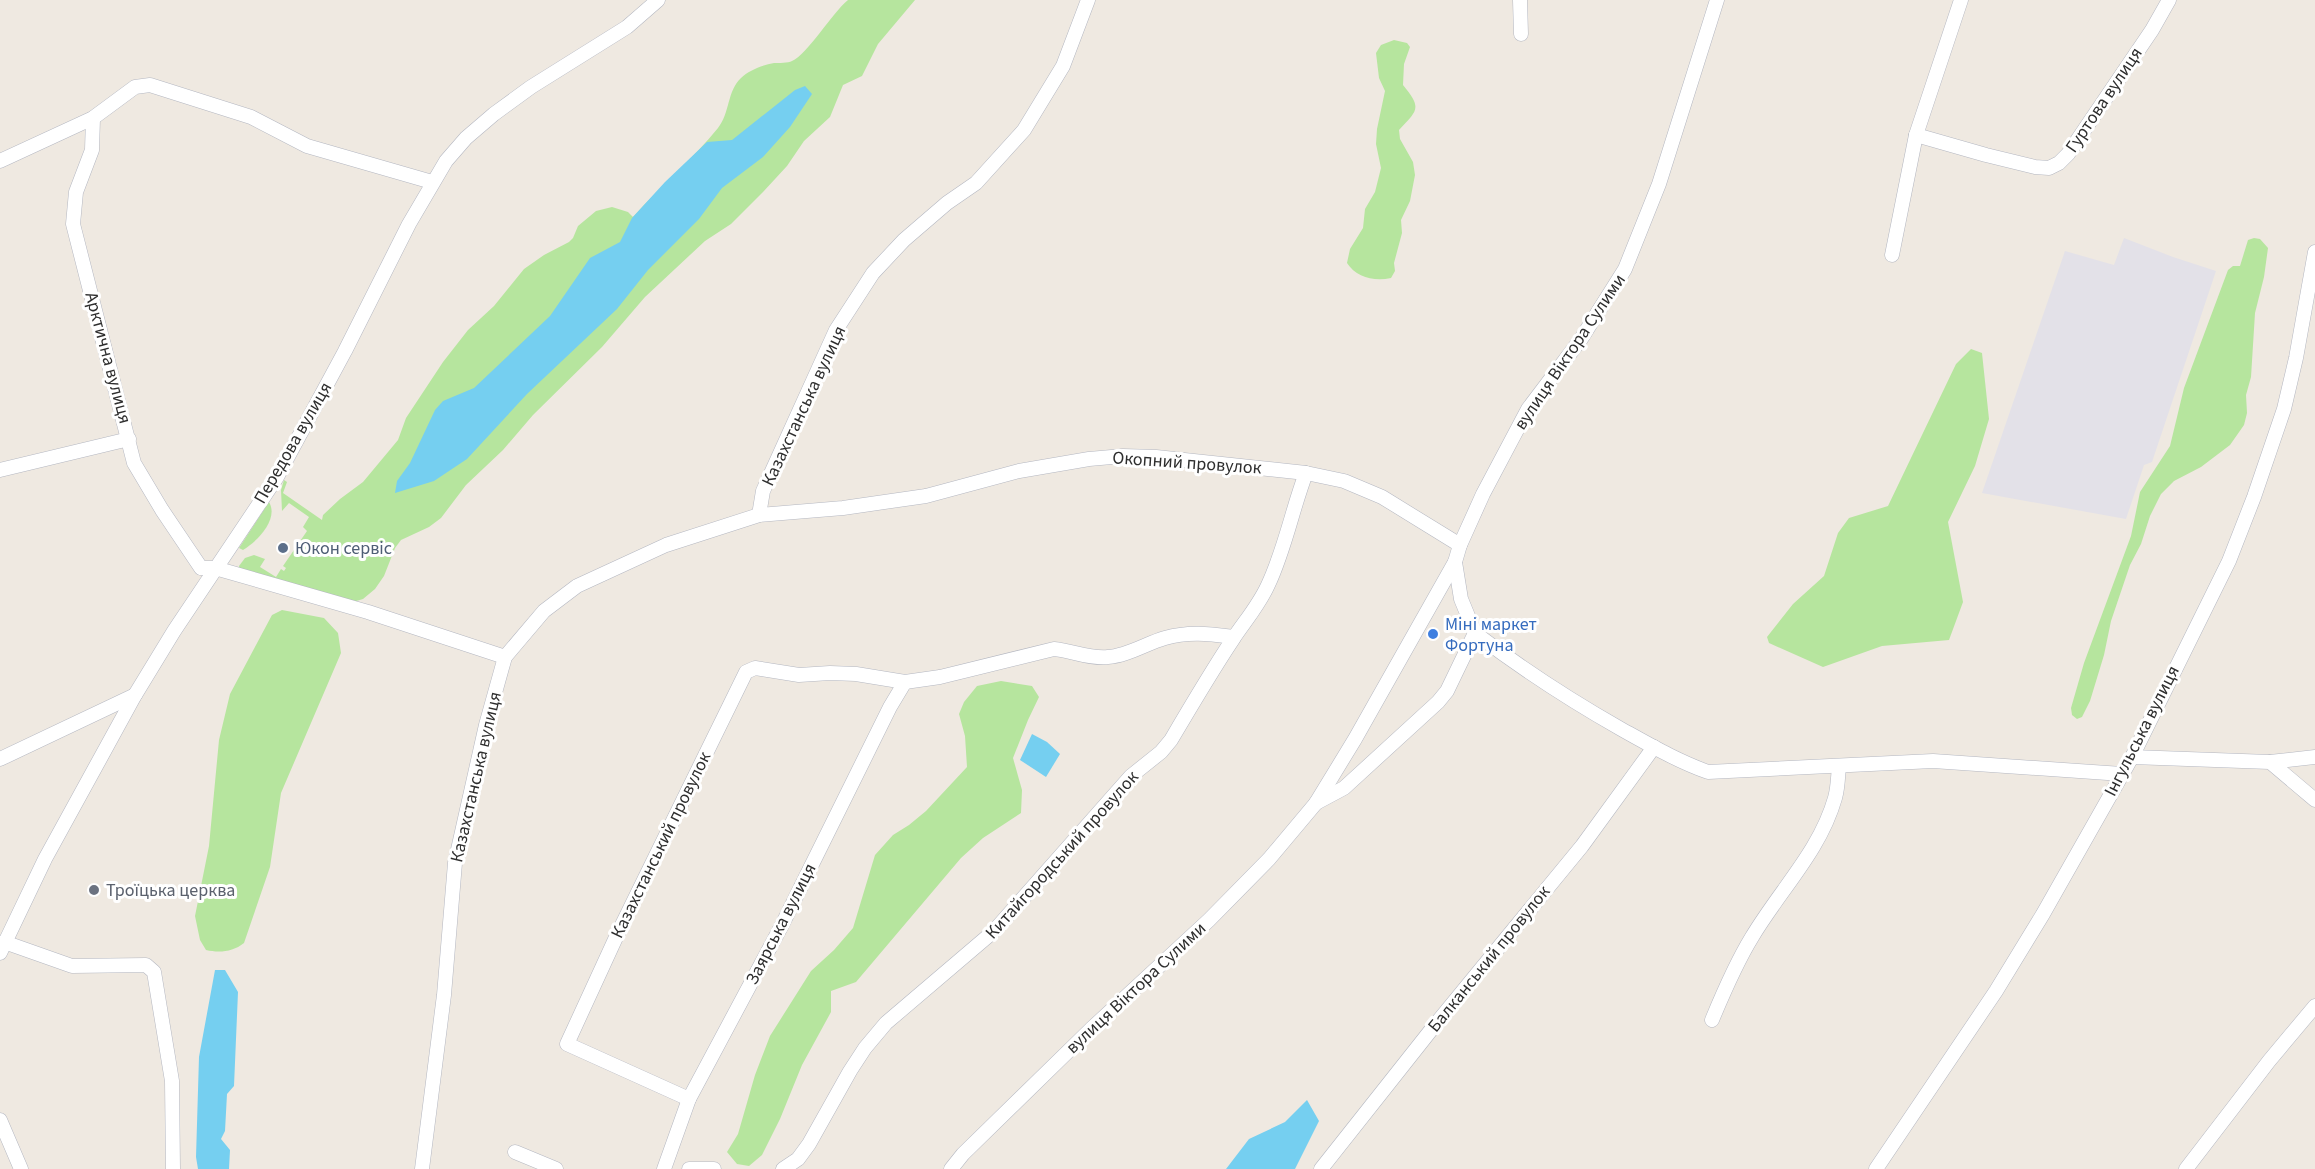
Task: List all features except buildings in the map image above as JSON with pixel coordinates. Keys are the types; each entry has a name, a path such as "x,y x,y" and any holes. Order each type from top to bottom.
{"street":[{"name":"Передова вулиця","path":"1,946 45,859 135,695 215,568 277,477 432,182 446,161 466,138 494,114 531,87 627,27 658,0"},
{"name":"Казахстанська вулиця","path":"422,1169 444,994 455,863 504,657 544,611 577,586 666,545 759,515 764,491 836,330 873,273 904,240 947,203 976,183 1024,130 1063,66 1088,0"},
{"path":"1520,0 1521,34"},
{"name":"вулиця Віктора Сулими","path":"951,1169 963,1154 1091,1029 1216,913 1269,859 1316,803 1355,739 1455,562 1460,545 1483,494 1528,409 1581,339 1624,269 1659,184 1718,0"},
{"path":"1892,255 1916,135 1961,0"},
{"name":"Гуртова вулиця","path":"1916,135 2035,167 2049,168 2059,163 2068,154 2152,30 2169,0"},
{"path":"0,161 93,118 135,87 150,85 251,117 307,146 432,182"},
{"name":"Арктична вулиця","path":"93,118 92,150 76,192 73,224 134,463 201,568 215,568"},
{"name":"Інгульська вулиця","path":"1876,1169 2002,981 2043,914 2132,757 2229,561 2284,409 2296,358 2315,252"},
{"path":"0,470 129,439"},
{"name":"Окопний провулок","path":"759,515 843,508 926,496 1019,471 1089,459 1123,456 1156,457 1306,472 1344,481 1382,497 1460,545"},
{"name":"Китайгородський провулок","path":"783,1169 798,1159 810,1144 850,1071 886,1023 994,931 1131,776 1171,741 1234,637 1268,587 1281,555 1294,505 1306,472"},
{"name":"вулиця Віктора Сулими","path":"1316,803 1344,788 1438,702 1447,691 1475,633 1461,599 1455,562"},
{"path":"215,568 368,612 504,657"},
{"path":"905,682 1054,649 1072,651 1091,657 1111,657 1166,638 1190,633 1234,637"},
{"path":"1475,633 1522,669 1679,762 1708,772 1933,761 2122,774"},
{"name":"Казахстанський провулок","path":"689,1100 567,1044 618,933 746,672 755,668 799,675 856,674 905,682"},
{"name":"Заярська вулиця","path":"664,1169 689,1100 782,925 905,682"},
{"path":"0,759 135,695"},
{"name":"Балканський провулок","path":"1322,1169 1434,1025 1582,846 1654,747"},
{"path":"2132,757 2270,762 2315,757"},
{"path":"2270,762 2315,800"},
{"path":"1712,1020 1728,979 1753,935 1815,845 1826,823 1836,796 1839,766"},
{"path":"1,946 72,966 146,965 154,972 172,1081 173,1169"},
{"path":"2186,1169 2269,1061 2315,1006"},
{"path":"0,1120 21,1169"},
{"path":"515,1152 556,1169"},
{"path":"689,1169 714,1169"}],"shaded area":[{"path":"2124,238 2216,271 2152,462 2144,465 2126,519 1982,493 2065,251 2114,265"}],"green space":[{"path":"848,0 915,0 878,44 862,76 843,85 830,117 804,141 787,166 731,224 705,241 645,297 602,347 466,485 441,518 429,527 401,540 395,548 384,576 375,589 363,599 353,602 240,573 239,566 245,558 254,555 265,559 260,567 276,577 281,569 284,571 286,568 283,566 307,531 303,527 309,517 289,503 282,511 281,490 284,480 287,482 283,493 322,520 323,515 340,499 363,482 398,440 406,418 443,362 468,330 494,306 524,269 569,242 578,226 596,211 612,207 628,212 633,217 718,128 725,116 736,83 748,73 761,67 790,62 798,57"},
{"path":"1394,40 1407,43 1410,47 1404,64 1403,85 1413,99 1415,109 1399,130 1400,139 1413,162 1415,175 1410,201 1401,220 1402,233 1394,263 1395,271 1391,278 1378,279 1360,275 1347,263 1350,249 1363,228 1365,209 1375,192 1381,168 1376,144 1385,91 1379,78 1376,53 1381,45"},
{"path":"2260,239 2268,248 2255,313 2251,377 2246,395 2247,413 2244,425 2230,445 2201,467 2174,481 2161,494 2130,565 2111,621 2104,655 2090,701 2082,717 2077,719 2072,715 2071,708 2084,663 2131,536 2140,492 2170,446 2184,388 2228,270 2233,266 2240,266 2248,240"},
{"path":"1971,349 1982,353 1989,419 1975,466 1948,522 1963,602 1949,640 1882,646 1823,667 1769,643 1767,637 1793,604 1824,576 1838,533 1849,518 1888,506 1956,364"},
{"path":"269,502 271,515 265,529 249,546 243,550 239,548"},
{"path":"282,610 324,618 338,633 341,653 281,793 270,867 244,943 226,951 206,950 200,940 195,916 209,846 219,740 230,694 272,615"},
{"path":"1001,681 1032,686 1039,697 1013,758 1022,790 1021,813 983,838 961,858 856,982 831,991 831,1012 802,1065 780,1119 762,1155 749,1166 737,1164 727,1152 738,1134 755,1075 770,1036 811,971 853,928 875,855 893,835 926,811 967,767 965,736 959,714 964,702 977,686"}],"water":[{"path":"805,86 812,94 790,127 763,157 722,188 699,219 648,270 617,309 527,394 467,459 434,481 395,493 397,481 410,463 435,410 443,401 474,388 550,316 590,258 620,242 632,218 707,142 732,140 795,90"},
{"path":"1032,734 1047,742 1060,754 1046,777 1020,760"},
{"path":"215,970 225,970 238,992 234,1086 227,1094 225,1131 221,1139 230,1150 229,1169 198,1169 196,1157 199,1057"},
{"path":"1307,1100 1319,1121 1295,1169 1226,1169 1249,1139 1285,1122"}],"place":[{"name":"Юкон сервіс","path":"283,548"},
{"name":"Міні маркет Фортуна","path":"1433,634"},
{"name":"Троїцька церква","path":"94,890"}]}
